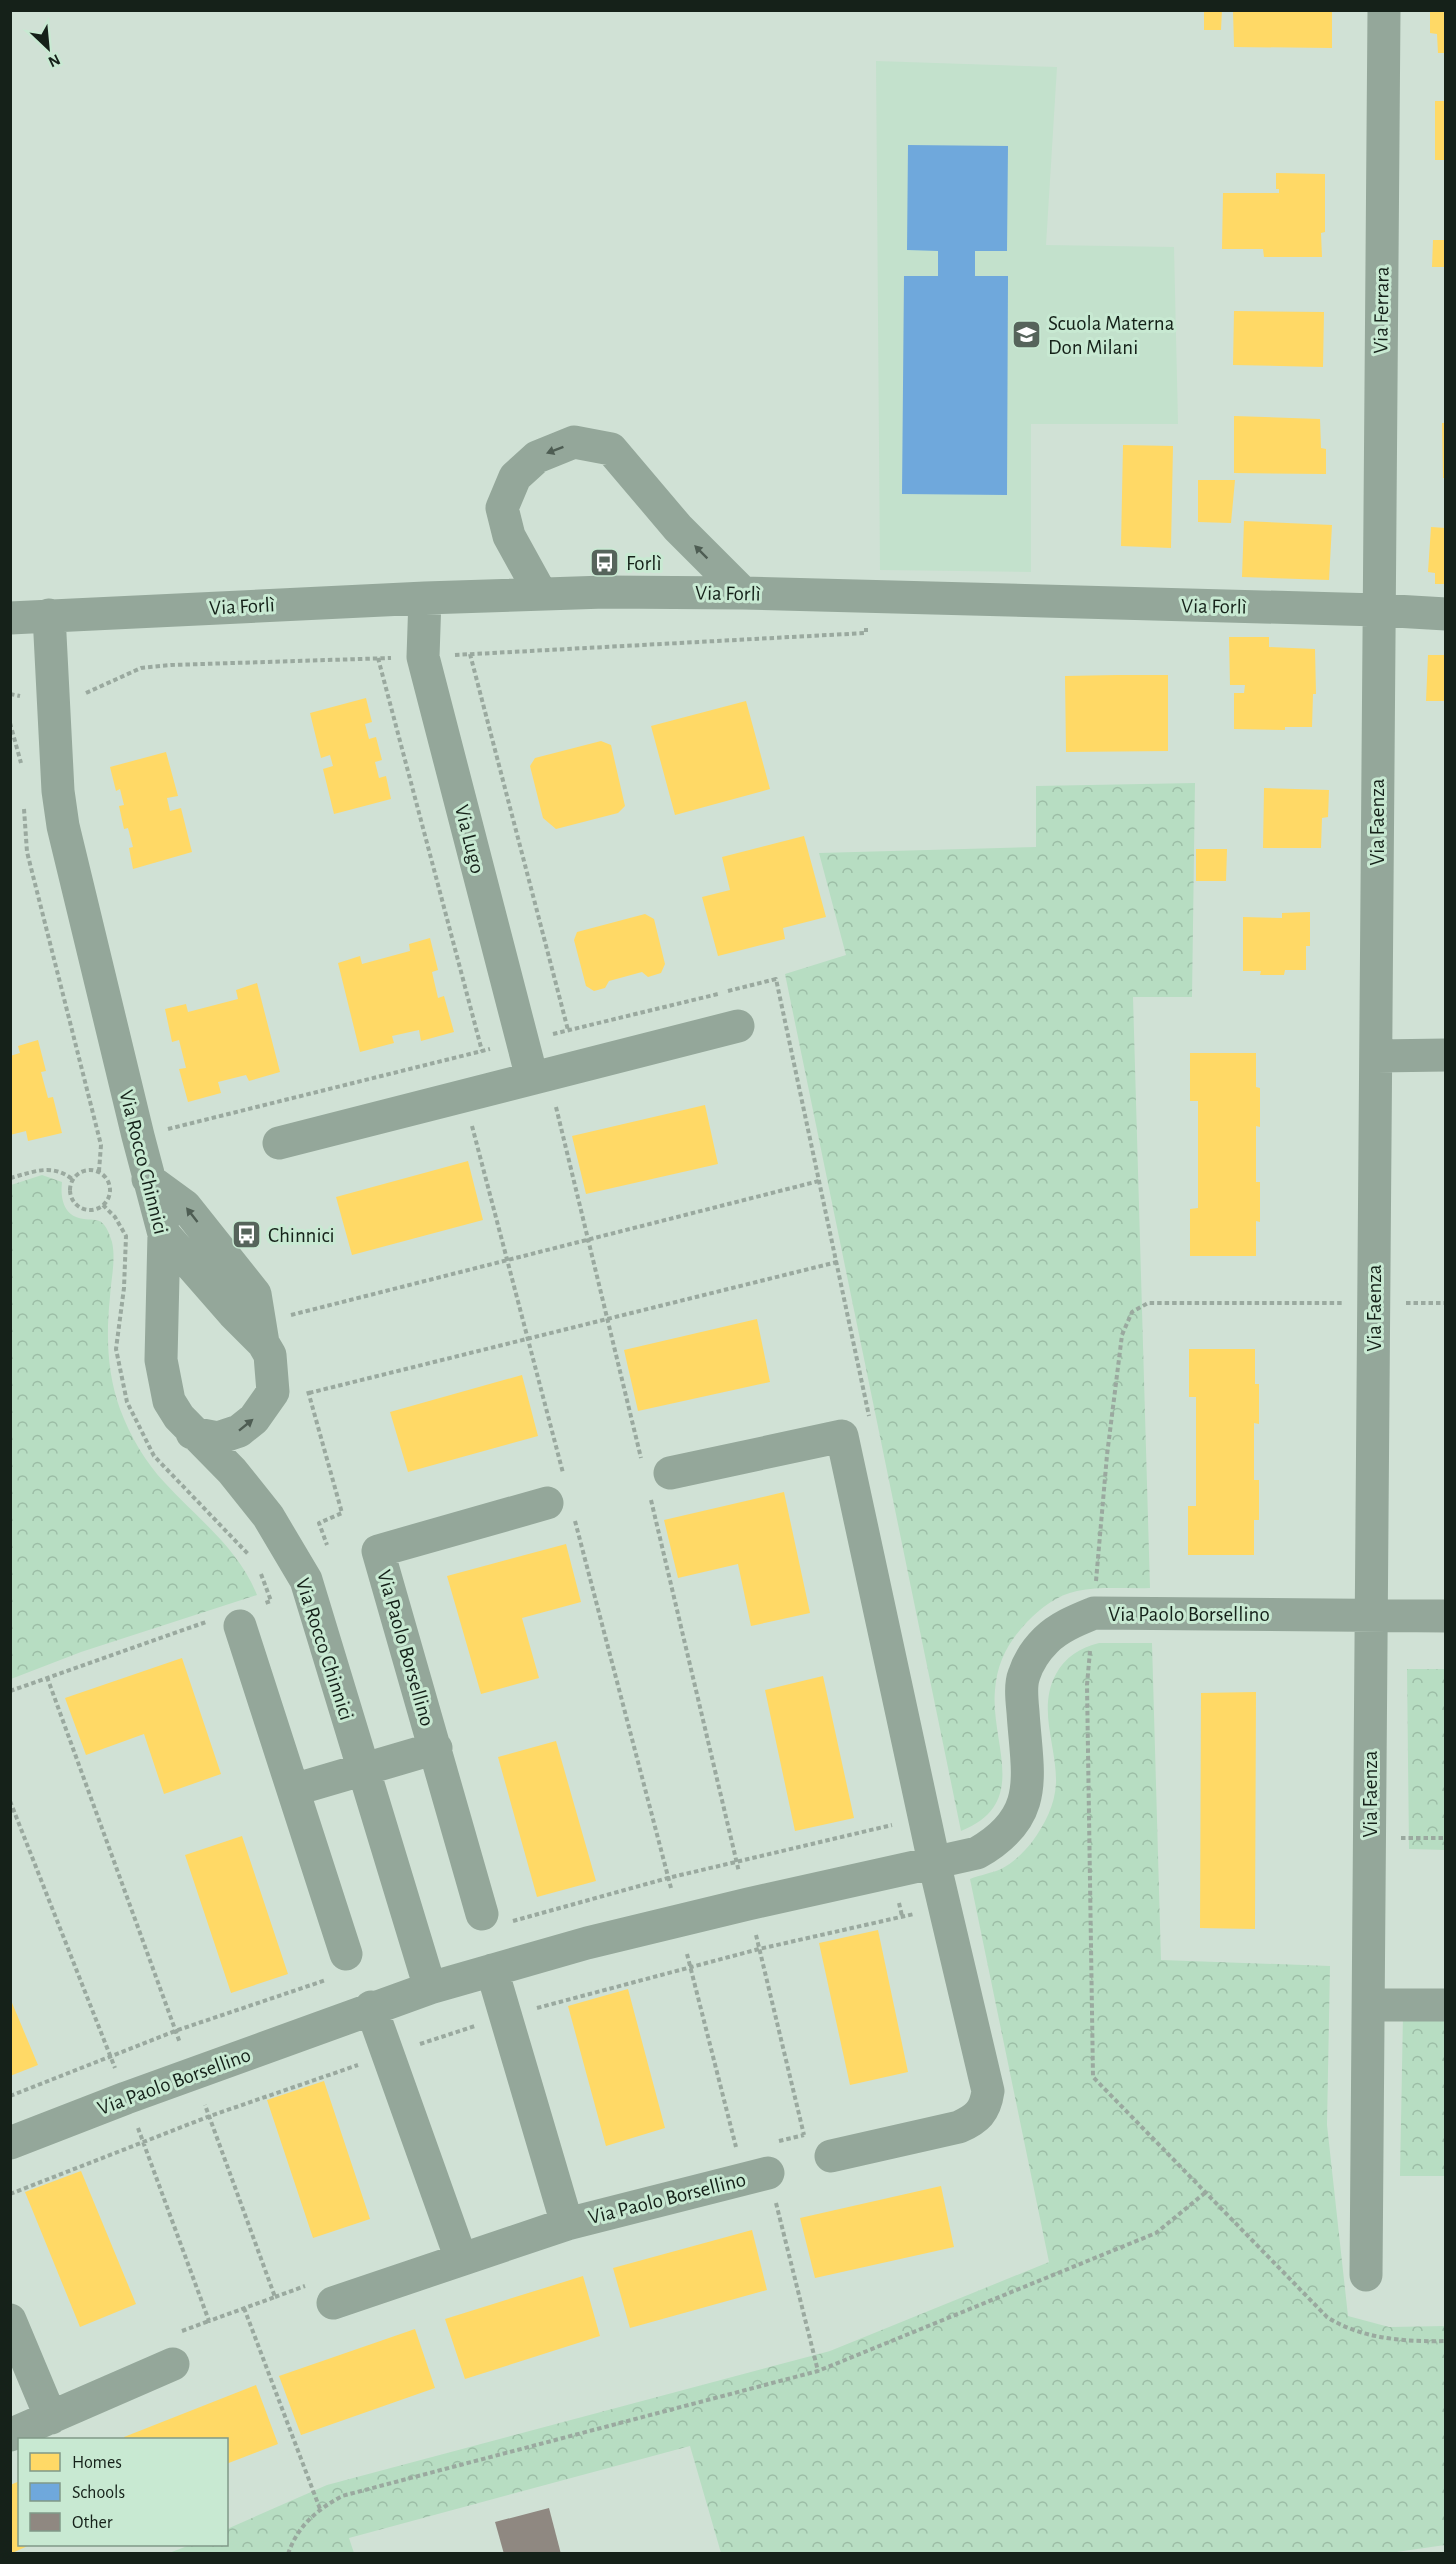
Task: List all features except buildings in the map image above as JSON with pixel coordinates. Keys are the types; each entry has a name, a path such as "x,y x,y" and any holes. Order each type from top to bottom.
{"street":[{"name":"Via Ferrara","path":"1378,610 1384,10"},
{"path":"542,594 509,536 502,508 515,477 537,457 574,442 610,449 678,528 743,593"},
{"name":"Via Forlì","path":"10,618 425,598 605,592 743,593 1378,610 1446,614"},
{"name":"Via Lugo","path":"425,598 423,657 523,1041 540,1076"},
{"name":"Via Faenza","path":"1366,2275 1377,1056 1378,610"},
{"name":"Via Rocco Chinnici","path":"49,615 58,791 63,826 148,1179 164,1234 161,1360 169,1401 192,1433 232,1471 268,1516 306,1580 430,1988"},
{"path":"279,1143 738,1026"},
{"path":"1377,1056 1446,1055"},
{"path":"148,1179 184,1206 255,1294 263,1343"},
{"path":"164,1234 233,1313 263,1343 270,1355 273,1392 254,1419 239,1431 218,1438 192,1433"},
{"path":"654,1477 842,1436 934,1862 988,2091 982,2113 959,2127 831,2156"},
{"name":"Via Paolo Borsellino","path":"493,1919 436,1748 378,1551 560,1507"},
{"name":"Via Paolo Borsellino","path":"10,2143 371,2007 430,1988 747,1904 977,1853 993,1844 1009,1829 1020,1814 1027,1795 1023,1677 1032,1657 1047,1639 1066,1625 1094,1613 1446,1616"},
{"path":"250,1615 293,1790 340,1966"},
{"path":"293,1790 436,1748"},
{"name":"Via Paolo Borsellino","path":"477,1974 506,2016 567,2224"},
{"path":"1369,2005 1446,2005"},
{"path":"371,2007 461,2259"},
{"name":"Via Paolo Borsellino","path":"333,2303 567,2224 768,2173"},
{"path":"10,2320 51,2418"},
{"path":"10,2435 173,2364"}],"path":[{"path":"470,654 568,1030"},
{"path":"378,658 482,1051"},
{"path":"10,723 21,764"},
{"path":"24,808 27,852 101,1145 99,1171"},
{"path":"101,1145 776,979 871,1425"},
{"path":"540,1076 654,1477 736,1861 804,2135"},
{"path":"464,1096 564,1476"},
{"path":"10,1178 49,1169 63,1172 72,1179"},
{"path":"84,1170 99,1171 108,1180 110,1194 103,1205 93,1210 81,1208 73,1201 69,1191 72,1179 84,1170"},
{"path":"292,1326 289,1315 819,1181"},
{"path":"103,1205 115,1217 126,1236 124,1288 116,1349 127,1402 154,1456 243,1547 254,1562"},
{"path":"309,1393 607,1317 837,1262"},
{"path":"1446,1303 1148,1303 1132,1312 1122,1335 1107,1455 1087,1685 1093,2077 1327,2317 1344,2328 1408,2342 1446,2341"},
{"path":"306,1382 342,1513 319,1523 329,1551"},
{"path":"560,1507 668,1878 737,2151"},
{"path":"250,1615 271,1601 259,1569"},
{"path":"10,1691 207,1622"},
{"path":"10,1801 110,2056 209,2321 275,2297 47,1677"},
{"path":"493,1919 925,1818"},
{"path":"1370,1838 1446,1838"},
{"path":"506,2016 759,1949 945,1907"},
{"path":"10,2096 340,1966"},
{"path":"10,2194 210,2116 388,2054 477,2026 477,1974"},
{"path":"768,2173 818,2371"},
{"path":"288,2553 293,2538 320,2509 342,2496 818,2371 1156,2233 1206,2192"},
{"path":"244,2308 320,2509"}],"shaded area":[{"name":"Scuola Materna Don Milani","path":"876,61 1057,67 1046,245 1174,247 1178,424 1031,424 1031,572 880,570"}],"green space":[{"path":"1195,783 1192,997 1133,997 1150,1588 1086,1589 1070,1593 1044,1607 1020,1630 1005,1653 996,1680 995,1710 1001,1751 1001,1788 995,1805 982,1819 961,1831 785,974 846,955 819,853 1036,847 1036,786"},
{"path":"42,1175 62,1182 63,1201 68,1211 77,1218 101,1222 107,1229 112,1242 114,1256 108,1325 110,1368 120,1409 134,1439 158,1475 229,1549 240,1563 257,1595 81,1652 11,1679 11,1185"},
{"path":"1099,1643 1152,1643 1161,1960 1330,1966 1327,2125 1348,2316 1389,2327 1445,2326 1445,2545 1383,2554 721,2553 690,2446 349,2538 354,2553 169,2553 187,2546 228,2546 228,2529 327,2485 830,2351 1049,2262 970,1879 1001,1869 1014,1860 1032,1842 1045,1821 1054,1799 1056,1783 1048,1714 1051,1687 1060,1668 1069,1658"},
{"path":"1407,1669 1445,1669 1445,1850 1409,1849"},
{"path":"1403,2014 1445,2015 1445,2176 1400,2176"}],"place":[{"name":"Scuola Materna Don Milani","path":"1027,335"},
{"name":"Forlì","path":"605,563"},
{"name":"Chinnici","path":"247,1235"}]}
